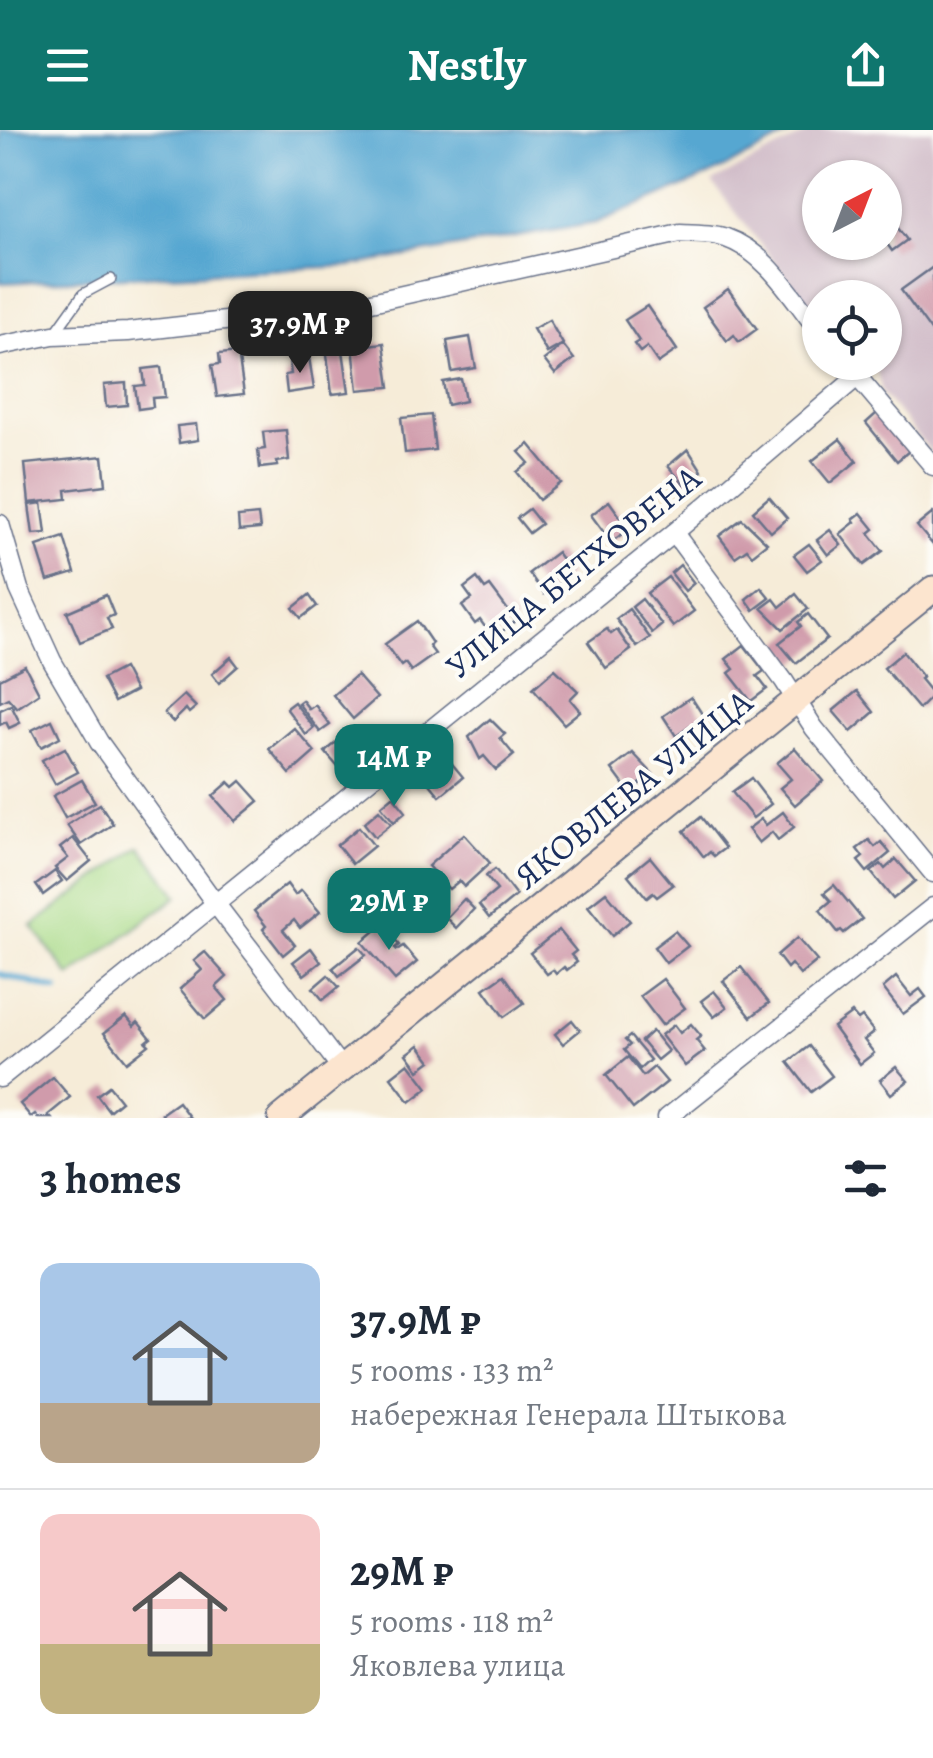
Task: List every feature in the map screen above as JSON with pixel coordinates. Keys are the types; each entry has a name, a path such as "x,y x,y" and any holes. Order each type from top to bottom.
{"street":[{"path":"0,346 53,335 128,332 349,307 680,233 725,237 744,248 763,262 802,310"},
{"name":"УЛИЦА БЕТХОВЕНА","path":"0,1078 674,533 840,380"},
{"path":"860,380 933,466"},
{"path":"0,524 19,589 52,662 99,742 215,903 342,1068"},
{"path":"674,533 814,728 933,873"},
{"name":"ЯКОВЛЕВА УЛИЦА","path":"292,1115 342,1068 933,589"},
{"path":"666,1118 933,907"}],"lane":[{"path":"53,335 83,294 111,279"}],"shaded area":[{"path":"813,130 933,130 933,455 882,393 879,380 902,380 902,280 802,280 802,297 712,182"}],"green space":[{"path":"140,846 178,896 70,977 32,926"}],"water":[{"path":"0,130 799,130 710,175 596,223 349,266 0,283"}],"building":[{"path":"933,267 933,334 902,291"},
{"path":"728,289 757,329 739,342 734,335 727,341 703,307"},
{"path":"647,306 677,350 658,363 647,347 640,352 634,344 639,341 625,320"},
{"path":"549,320 563,344 547,353 533,329"},
{"path":"341,337 349,392 332,394 325,339"},
{"path":"470,337 476,368 452,372 447,341"},
{"path":"384,343 390,387 358,390 353,347"},
{"path":"563,345 574,359 555,374 544,360"},
{"path":"238,352 244,394 217,397 212,365 220,364 219,354"},
{"path":"309,357 314,389 287,393 285,375 291,374 289,360"},
{"path":"161,367 165,397 152,398 153,407 138,409 135,386 145,385 143,369"},
{"path":"461,379 465,401 447,405 443,382"},
{"path":"126,383 127,405 106,407 104,385"},
{"path":"877,413 909,451 897,461 866,423"},
{"path":"431,415 435,450 405,453 401,418"},
{"path":"196,424 198,440 179,443 177,426"},
{"path":"286,430 289,460 260,468 258,450 265,449 263,432"},
{"path":"840,439 857,461 830,483 812,461"},
{"path":"529,444 561,483 539,500 517,472 529,463 519,452"},
{"path":"688,449 702,471 685,485 668,466"},
{"path":"103,456 106,485 66,490 67,499 29,503 25,464"},
{"path":"769,497 787,518 771,532 753,511"},
{"path":"609,501 629,529 611,542 591,515"},
{"path":"42,503 46,533 33,534 29,505"},
{"path":"529,509 541,524 529,533 517,518"},
{"path":"861,513 874,529 869,533 883,551 864,565 840,534"},
{"path":"933,513 933,545 917,526"},
{"path":"258,515 260,529 239,531 238,517"},
{"path":"742,519 767,543 752,555 747,549 735,557 719,536"},
{"path":"830,530 841,545 828,555 817,540"},
{"path":"64,537 75,573 48,581 37,546"},
{"path":"809,544 822,560 807,571 794,555"},
{"path":"557,552 569,576 544,594 529,573"},
{"path":"680,565 694,583 685,591 671,573"},
{"path":"668,577 694,611 673,627 647,593"},
{"path":"477,578 485,589 490,586 516,621 493,638 480,620 475,624 462,606 472,599 464,588"},
{"path":"761,587 770,598 754,610 746,599"},
{"path":"796,594 808,609 783,629 762,608 774,599 780,607"},
{"path":"106,595 114,615 107,618 112,629 80,642 67,612"},
{"path":"309,595 317,606 301,618 293,608"},
{"path":"642,599 662,625 652,633 632,607"},
{"path":"629,609 650,638 637,647 616,619"},
{"path":"808,614 827,639 796,663 779,643 801,626 798,622"},
{"path":"417,621 435,654 411,671 405,663 401,666 385,644"},
{"path":"607,629 611,634 617,630 631,650 606,668 588,642"},
{"path":"744,645 764,671 757,676 767,689 751,701 729,673 734,669 726,659"},
{"path":"903,652 933,695 919,709 884,668"},
{"path":"231,657 238,666 219,683 212,674"},
{"path":"25,666 39,693 17,708 8,698 0,702 0,679"},
{"path":"123,668 135,691 114,702 102,679"},
{"path":"555,669 578,691 570,699 580,711 564,724 533,688"},
{"path":"357,675 377,698 353,719 333,695"},
{"path":"857,691 874,712 851,732 833,711"},
{"path":"184,695 196,707 189,713 186,709 173,722 164,713"},
{"path":"691,697 704,717 676,736 663,716"},
{"path":"302,700 309,709 315,705 330,725 320,732 298,703"},
{"path":"294,702 314,728 306,735 286,708"},
{"path":"11,705 20,723 9,728 6,722 0,725 0,710"},
{"path":"490,719 505,734 500,738 514,755 496,770 484,756 480,759 469,737"},
{"path":"52,720 60,737 41,747 32,730"},
{"path":"294,728 315,752 290,774 269,749"},
{"path":"348,733 359,746 337,766 325,752"},
{"path":"65,748 78,772 55,784 42,760"},
{"path":"795,748 823,781 795,805 780,788 791,779 777,763"},
{"path":"633,753 653,774 629,792 612,769"},
{"path":"444,754 463,777 440,796 421,773"},
{"path":"751,778 771,804 753,818 732,792"},
{"path":"82,780 95,802 65,818 53,796"},
{"path":"241,781 259,801 235,821 213,796 229,782 234,787"},
{"path":"393,796 406,812 394,822 381,806"},
{"path":"100,804 113,824 81,845 67,825"},
{"path":"379,810 391,824 375,837 364,823"},
{"path":"783,812 794,827 778,840 772,832 759,843 748,829 761,819 766,825"},
{"path":"701,817 725,848 714,856 710,852 704,857 684,831"},
{"path":"359,827 374,846 352,864 337,845"},
{"path":"464,834 490,863 464,887 459,881 449,889 428,866"},
{"path":"73,838 91,861 67,881 55,868 68,858 60,848"},
{"path":"869,840 875,847 881,842 890,853 867,872 858,861 863,857 857,849"},
{"path":"650,857 673,885 657,897 653,893 647,898 628,875"},
{"path":"896,859 915,881 893,899 871,872 881,864 885,869"},
{"path":"495,869 516,896 489,918 479,905 497,890 486,876"},
{"path":"55,871 62,881 43,895 36,885"},
{"path":"287,884 295,895 301,890 320,912 300,928 294,920 283,930 295,945 283,955 254,911"},
{"path":"834,885 862,919 844,933 838,932 820,910 831,901 824,893"},
{"path":"606,892 630,921 612,936 588,906"},
{"path":"464,899 474,909 456,928 446,918"},
{"path":"382,925 399,945 395,948 403,946 417,962 395,980 362,942"},
{"path":"559,930 576,951 571,955 577,962 567,970 564,967 556,974 553,970 547,974 530,953"},
{"path":"675,931 688,946 666,963 654,947"},
{"path":"797,938 817,961 800,975 791,964 787,968 777,955"},
{"path":"359,947 366,955 339,976 333,968"},
{"path":"311,948 321,962 304,975 293,962"},
{"path":"205,952 227,977 216,987 227,1000 205,1019 180,989 202,970 194,961"},
{"path":"741,967 769,1003 751,1017 723,981"},
{"path":"328,975 339,987 323,1000 313,988"},
{"path":"504,975 524,1003 504,1017 484,989"},
{"path":"896,977 911,996 920,989 926,997 903,1014 883,988"},
{"path":"663,979 685,1008 662,1025 640,996"},
{"path":"714,991 727,1007 714,1017 701,1001"},
{"path":"852,1013 858,1020 862,1017 874,1032 864,1040 874,1053 860,1064 833,1027"},
{"path":"126,1016 134,1026 138,1022 151,1038 146,1042 149,1045 127,1062 104,1033"},
{"path":"572,1020 580,1030 563,1044 555,1034"},
{"path":"691,1024 701,1036 696,1040 705,1051 685,1066 661,1035 674,1025 680,1033"},
{"path":"652,1031 668,1051 657,1060 641,1041"},
{"path":"630,1036 650,1060 640,1069 624,1050 630,1045 625,1040"},
{"path":"419,1045 431,1061 419,1070 407,1054"},
{"path":"809,1046 832,1076 811,1092 788,1062"},
{"path":"628,1057 643,1076 654,1067 667,1082 633,1109 606,1075"},
{"path":"409,1063 428,1088 410,1102 391,1077"},
{"path":"896,1067 908,1081 891,1094 880,1080"},
{"path":"53,1077 70,1097 48,1115 51,1118 38,1118 35,1114 31,1117 20,1104"},
{"path":"109,1086 121,1101 109,1111 97,1095"},
{"path":"178,1102 190,1118 164,1118 161,1114"}],"waterway":[{"path":"0,974 57,990"}]}
